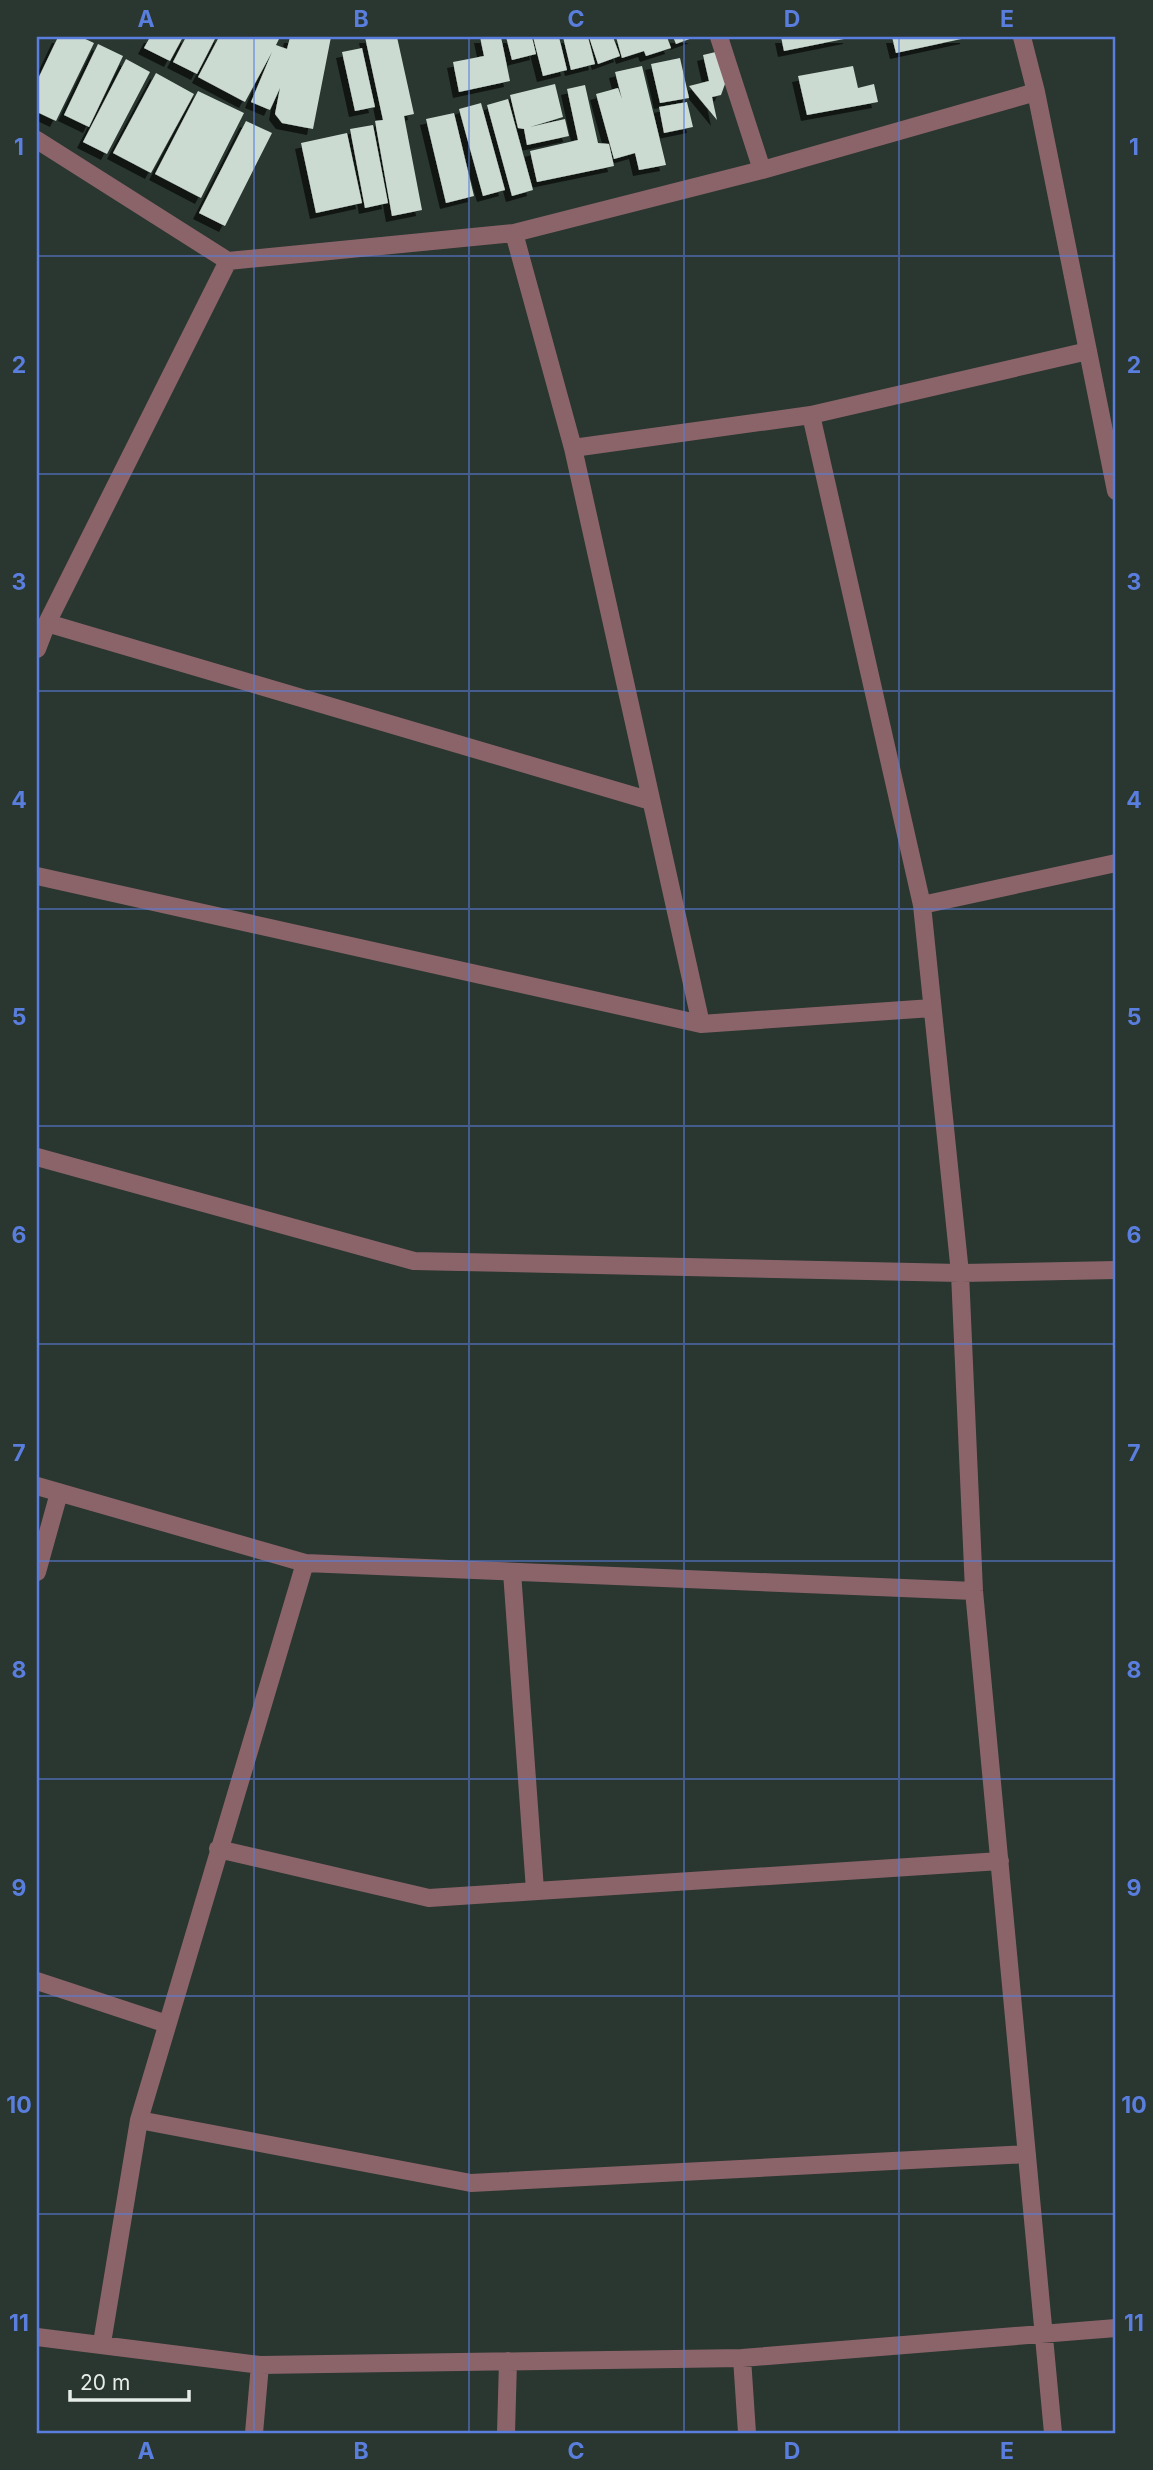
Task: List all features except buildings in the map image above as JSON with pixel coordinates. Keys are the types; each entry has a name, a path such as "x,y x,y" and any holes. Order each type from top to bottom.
{"street":[{"path":"719,37 762,170"},
{"path":"1022,37 1036,92 1116,491"},
{"path":"37,140 228,261 514,233 762,170 1036,92"},
{"path":"514,233 573,448 701,1024"},
{"path":"37,649 47,623 228,261"},
{"path":"573,448 811,415 1088,351"},
{"path":"811,415 922,905 960,1273 974,1591 1053,2433"},
{"path":"47,623 651,801"},
{"path":"922,905 1116,863"},
{"path":"37,876 701,1024 932,1008"},
{"path":"37,1157 414,1261 960,1273 1116,1270"},
{"path":"37,1486 305,1563 974,1591"},
{"path":"37,1572 59,1493"},
{"path":"102,2343 139,2120 305,1563"},
{"path":"512,1572 535,1891"},
{"path":"218,1849 429,1898 1000,1861"},
{"path":"37,1981 167,2024"},
{"path":"139,2120 471,2183 1027,2154"},
{"path":"37,2337 102,2343 260,2365 742,2358 1116,2328"},
{"path":"742,2358 747,2433"},
{"path":"506,2433 508,2361"},
{"path":"254,2433 260,2365"}]}
